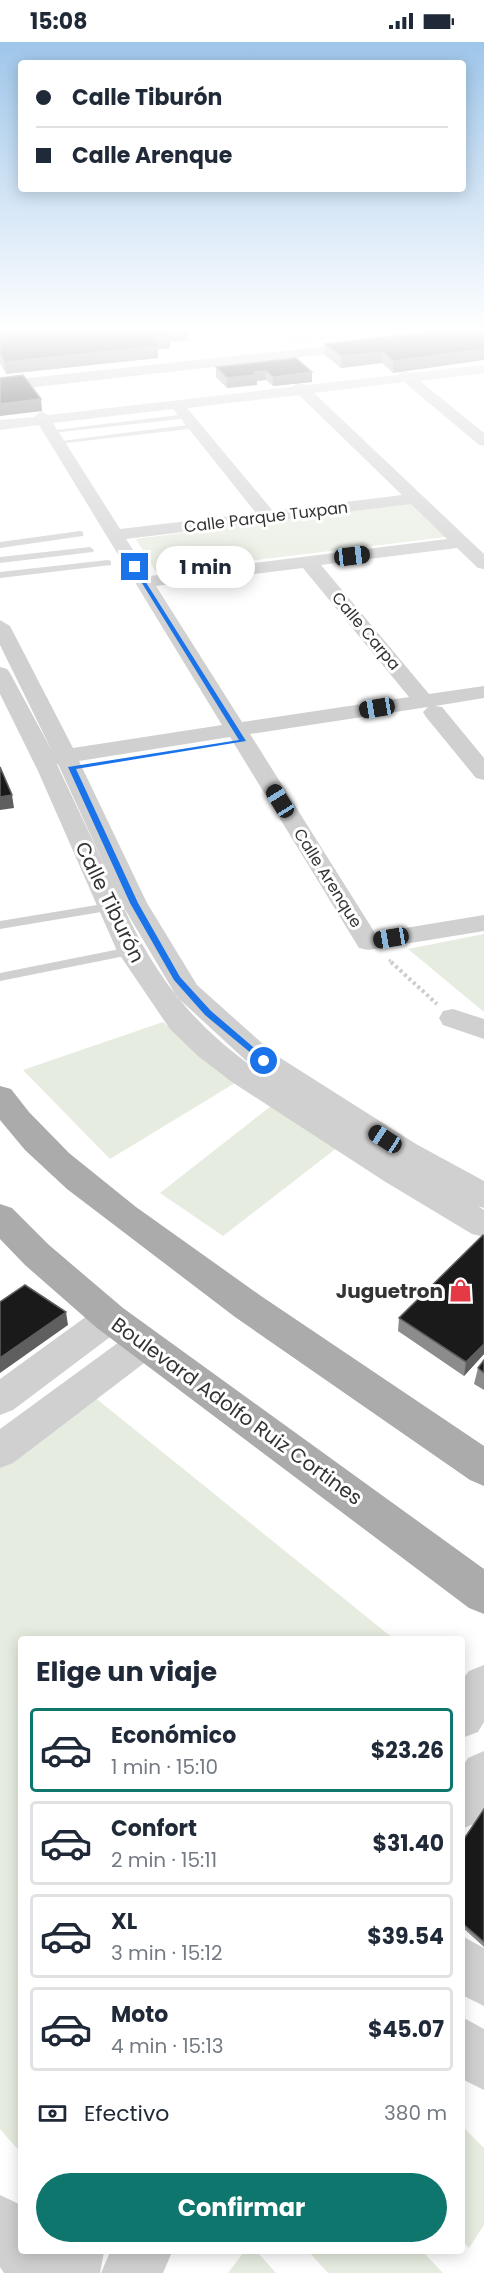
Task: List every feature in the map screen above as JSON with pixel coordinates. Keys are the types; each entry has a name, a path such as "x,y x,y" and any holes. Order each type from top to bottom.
{"main road":[{"path":"0,1097 20,1126 59,1165 125,1217 221,1288 484,1468"},
{"name":"Boulevard Adolfo Ruiz Cortines","path":"0,1217 37,1255 143,1344 484,1594"}],"street":[{"name":"Calle Arenque","path":"52,434 368,942"},
{"path":"202,434 268,516"},
{"path":"349,434 484,564"},
{"name":"Calle Parque Tuxpan","path":"116,535 417,498"},
{"path":"144,582 462,542"},
{"name":"Calle Carpa","path":"308,562 484,773"},
{"name":"Calle Tiburón","path":"0,626 57,763 109,907 130,951 180,1022 225,1062 395,1173 484,1225"},
{"name":"Calle Tiburón","path":"0,673 57,763 177,978 201,1006 264,1061 405,1152 484,1197"},
{"path":"429,707 484,692"},
{"path":"57,763 429,707 484,704"},
{"path":"368,942 484,923"},
{"path":"453,1018 484,1030"},
{"path":"0,1399 110,1318"},
{"path":"0,1451 143,1344"},
{"path":"465,1712 484,1686"},
{"path":"465,1802 484,1774"},
{"path":"465,1964 484,1981"},
{"path":"465,2046 484,2064"},
{"path":"0,2223 18,2245"},
{"path":"25,2254 41,2273"},
{"path":"72,2273 76,2254"},
{"path":"129,2273 143,2254"}],"lane":[{"path":"0,545 80,534"},
{"path":"0,560 90,550"},
{"path":"0,575 108,563"},
{"path":"0,925 109,907"},
{"path":"0,977 130,951"}],"path":[{"path":"368,942 453,1018"}],"shaded area":[{"path":"412,503 446,537 156,572 136,539"},
{"path":"484,934 484,1012 408,949"},
{"path":"163,1022 235,1083 110,1159 23,1070"},
{"path":"271,1106 338,1147 223,1236 160,1193"},
{"path":"93,1396 390,1636 18,1636 18,2150 0,2129 0,1468"},
{"path":"465,2129 484,2148 484,2225 469,2248 465,2243"},
{"path":"242,2254 259,2254 276,2273 228,2273"},
{"path":"311,2254 425,2254 443,2273 328,2273"}],"building":[{"path":"0,767 12,795 0,797"},
{"name":"Juguetron","path":"483,1235 484,1344 466,1362 399,1318"},
{"path":"25,1285 66,1312 0,1358 0,1302"},
{"path":"484,1360 484,1373 478,1368"},
{"path":"484,1809 484,1942 465,1926 465,1838"}],"place":[{"name":"Juguetron","path":"461,1291"}],"route":[{"path":"135,567 243,741 72,767 134,903 177,978 208,1013 264,1061"}]}
